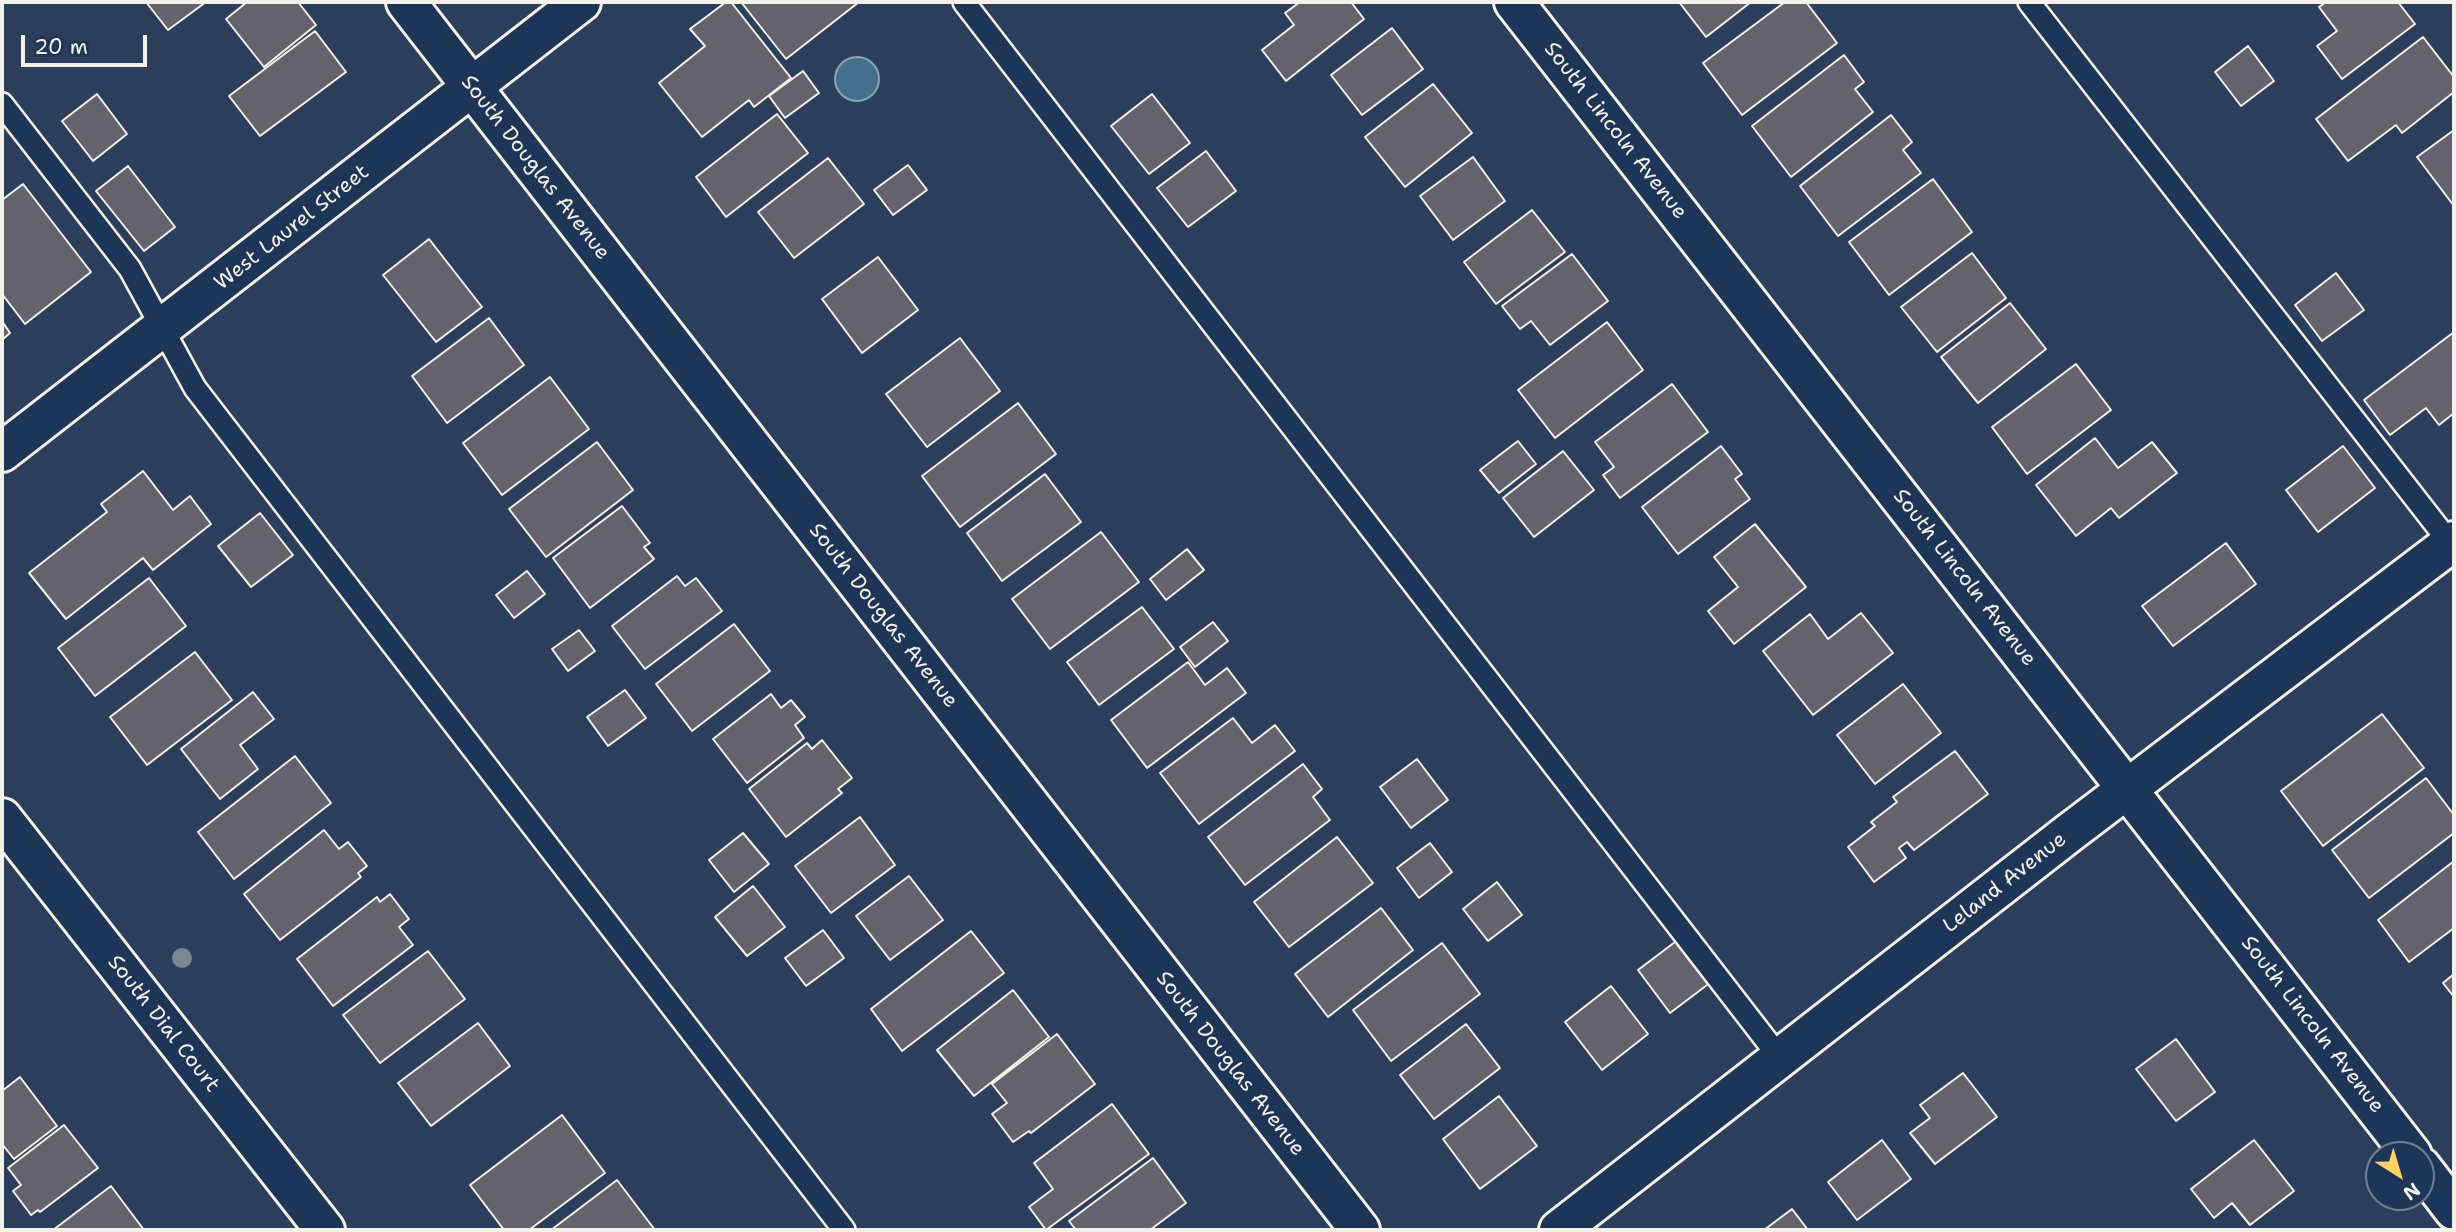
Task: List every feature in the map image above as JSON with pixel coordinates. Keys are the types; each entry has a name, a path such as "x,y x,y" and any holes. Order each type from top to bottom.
{"street":[{"name":"South Douglas Avenue","path":"406,2 1360,1230"},
{"name":"West Laurel Street","path":"2,452 581,2"},
{"name":"South Lincoln Avenue","path":"1514,2 2401,1141"},
{"name":"Leland Avenue","path":"1559,1230 2128,788 2453,544"},
{"name":"South Dial Court","path":"2,818 325,1230"},
{"path":"2435,1185 2454,1210"}],"lane":[{"path":"964,2 1780,1058"},
{"path":"2029,2 2453,544"},
{"path":"2,104 130,269 161,330 204,400 844,1230"}],"water":[{"path":"857,57 866,58 873,63 878,70 878,88 873,95 866,100 857,101 848,100 841,95 836,88 835,79 836,70 841,63 848,58"}],"building":[{"path":"146,2 206,2 168,30"},
{"path":"247,2 298,2 316,25 264,67 226,19"},
{"path":"726,2 731,2 791,78 754,107 749,100 702,137 659,83 705,46 690,29"},
{"path":"741,2 859,2 786,59"},
{"path":"1300,2 1351,2 1364,19 1286,81 1262,50 1294,25 1285,13"},
{"path":"1679,2 1751,2 1706,37"},
{"path":"1785,2 1806,2 1837,43 1742,115 1703,63"},
{"path":"2326,2 2398,2 2415,24 2342,79 2317,46 2337,31 2319,7"},
{"path":"1392,28 1423,69 1362,115 1331,75"},
{"path":"315,31 346,72 260,136 229,96"},
{"path":"2423,37 2454,77 2454,92 2402,133 2396,125 2348,161 2316,119"},
{"path":"2248,46 2274,81 2241,106 2215,72"},
{"path":"1844,55 1864,82 1855,89 1873,112 1791,177 1752,126"},
{"path":"803,71 819,93 785,118 769,96"},
{"path":"1433,84 1472,133 1405,187 1365,137"},
{"path":"97,94 127,134 93,161 62,121"},
{"path":"1152,94 1190,143 1149,174 1111,126"},
{"path":"777,114 808,153 726,217 696,177"},
{"path":"1891,115 1912,142 1903,150 1921,173 1838,236 1800,186"},
{"path":"2454,130 2454,206 2417,157"},
{"path":"1206,151 1236,191 1188,227 1157,188"},
{"path":"1473,157 1505,201 1453,240 1420,196"},
{"path":"828,158 864,204 794,258 758,212"},
{"path":"908,165 927,190 893,215 874,190"},
{"path":"128,166 175,227 144,251 96,191"},
{"path":"1933,179 1972,232 1889,295 1849,242"},
{"path":"23,184 91,272 25,324 2,294 2,200"},
{"path":"1532,210 1565,252 1496,304 1464,262"},
{"path":"429,239 482,307 436,342 383,275"},
{"path":"1972,253 2006,298 1937,352 1901,307"},
{"path":"1572,254 1608,301 1550,345 1531,321 1520,329 1502,306"},
{"path":"878,257 918,310 862,353 822,299"},
{"path":"2336,273 2364,310 2322,341 2295,305"},
{"path":"2010,303 2046,349 1978,403 1941,357"},
{"path":"489,318 524,365 447,423 412,376"},
{"path":"2,321 10,333 2,340"},
{"path":"1607,322 1643,370 1555,438 1518,390"},
{"path":"2454,332 2454,413 2439,425 2426,408 2390,435 2364,400"},
{"path":"960,338 1000,391 927,447 886,394"},
{"path":"2076,364 2111,410 2027,474 1992,427"},
{"path":"550,377 589,429 502,495 463,443"},
{"path":"1672,384 1708,432 1620,498 1603,475 1614,467 1595,442"},
{"path":"1018,403 1056,454 960,527 922,476"},
{"path":"2095,438 2118,468 2152,442 2177,473 2119,518 2111,508 2076,536 2036,485"},
{"path":"1518,441 1536,464 1499,493 1480,470"},
{"path":"597,442 633,490 546,557 509,509"},
{"path":"1721,446 1742,474 1735,479 1750,499 1678,554 1642,507"},
{"path":"2343,446 2375,488 2318,532 2286,490"},
{"path":"1563,451 1594,490 1534,537 1503,498"},
{"path":"143,471 173,510 190,496 211,524 153,570 143,558 66,619 29,573 107,512 101,504"},
{"path":"1045,474 1081,522 1002,581 967,533"},
{"path":"622,506 650,543 644,547 654,559 590,608 553,558"},
{"path":"260,513 293,555 251,587 218,546"},
{"path":"1755,524 1806,587 1734,644 1708,611 1738,587 1714,557"},
{"path":"1101,532 1139,582 1050,649 1012,599"},
{"path":"2226,543 2256,584 2173,646 2142,606"},
{"path":"1187,549 1204,570 1166,600 1150,579"},
{"path":"527,571 545,594 514,618 496,595"},
{"path":"677,576 685,586 696,578 722,611 645,669 612,626"},
{"path":"149,578 186,626 95,696 58,648"},
{"path":"1142,607 1174,649 1099,705 1067,662"},
{"path":"1861,613 1893,653 1813,715 1763,651 1810,614 1828,639"},
{"path":"1213,622 1228,641 1195,667 1180,647"},
{"path":"734,624 770,671 692,731 656,684"},
{"path":"579,630 595,651 568,671 552,649"},
{"path":"195,652 232,700 147,765 110,717"},
{"path":"1188,662 1205,685 1227,668 1246,693 1147,768 1111,720"},
{"path":"1903,684 1941,733 1875,784 1837,735"},
{"path":"625,690 646,718 608,746 587,717"},
{"path":"253,692 274,719 240,745 258,769 220,799 181,749"},
{"path":"771,694 781,708 791,700 805,717 795,725 804,738 747,783 713,739"},
{"path":"2382,714 2424,768 2323,846 2281,791"},
{"path":"1233,718 1252,743 1275,725 1295,751 1199,824 1160,773"},
{"path":"822,740 852,778 838,789 842,793 786,837 749,789 807,743 812,749"},
{"path":"1955,751 1988,794 1914,850 1907,842 1899,848 1906,858 1874,882 1848,847 1875,826 1871,822 1897,802 1893,797"},
{"path":"295,756 331,803 234,879 198,832"},
{"path":"1417,759 1448,800 1411,828 1380,787"},
{"path":"1303,764 1322,789 1313,797 1330,820 1245,885 1208,837"},
{"path":"2426,778 2454,815 2454,833 2369,898 2332,850"},
{"path":"860,817 895,865 831,913 795,866"},
{"path":"324,830 339,849 348,842 367,866 358,873 361,877 280,940 244,894"},
{"path":"743,833 769,864 734,892 709,860"},
{"path":"1337,837 1373,883 1289,947 1254,902"},
{"path":"1430,843 1452,872 1419,898 1397,868"},
{"path":"2454,861 2454,928 2409,962 2378,920"},
{"path":"909,876 943,920 890,960 856,916"},
{"path":"1497,882 1522,915 1488,941 1463,909"},
{"path":"753,886 785,927 747,956 715,917"},
{"path":"390,894 409,919 399,927 413,945 333,1006 297,959 377,897 380,902"},
{"path":"1381,908 1413,950 1328,1017 1295,974"},
{"path":"823,930 844,958 806,986 785,958"},
{"path":"971,931 1004,973 902,1051 871,1009"},
{"path":"1679,939 1711,982 1670,1013 1638,970"},
{"path":"1442,943 1480,994 1391,1061 1353,1010"},
{"path":"428,951 465,999 380,1063 343,1015"},
{"path":"2454,974 2454,997 2443,983"},
{"path":"1611,986 1648,1034 1602,1070 1565,1022"},
{"path":"1013,990 1049,1037 974,1096 937,1050"},
{"path":"478,1023 510,1066 431,1126 398,1083"},
{"path":"1466,1024 1500,1068 1434,1119 1400,1075"},
{"path":"1057,1034 1095,1084 1031,1133 1029,1131 1013,1142 992,1114 1007,1103 992,1084"},
{"path":"2176,1039 2215,1092 2176,1121 2136,1069"},
{"path":"1963,1073 1997,1117 1935,1164 1910,1133 1930,1118 1920,1105"},
{"path":"20,1077 57,1126 14,1159 2,1144 2,1091"},
{"path":"1499,1096 1537,1146 1480,1189 1443,1139"},
{"path":"1112,1104 1149,1154 1046,1230 1029,1207 1053,1189 1034,1163"},
{"path":"562,1115 605,1173 529,1230 504,1230 470,1185"},
{"path":"64,1125 98,1168 40,1212 38,1210 31,1215 13,1191 21,1185 8,1168"},
{"path":"1882,1140 1911,1179 1857,1220 1828,1182"},
{"path":"2254,1140 2294,1191 2250,1225 2232,1203 2214,1218 2191,1189"},
{"path":"1153,1158 1186,1203 1150,1230 1076,1230 1069,1221"},
{"path":"617,1180 655,1230 551,1230"},
{"path":"111,1186 144,1230 53,1230"},
{"path":"1792,1209 1808,1230 1764,1230"}]}
